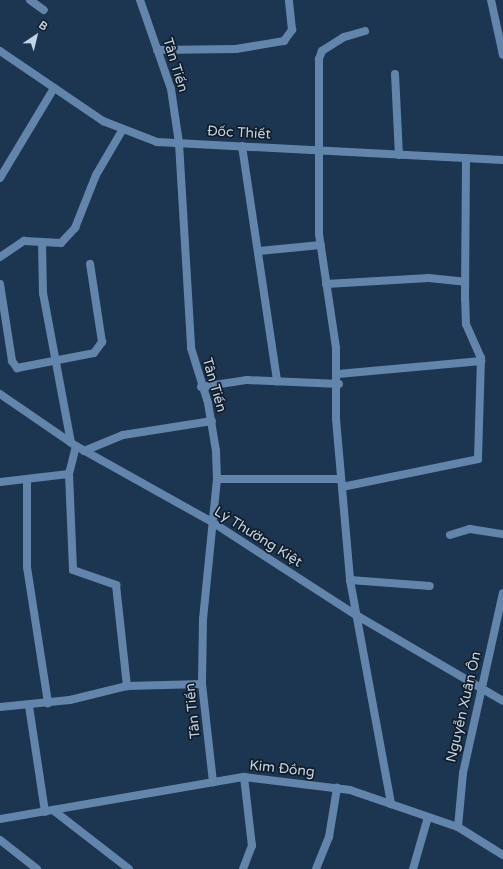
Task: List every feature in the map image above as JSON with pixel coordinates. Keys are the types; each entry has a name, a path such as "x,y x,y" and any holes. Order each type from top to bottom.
{"street":[{"path":"30,0 44,10"},
{"name":"Tân Tiến","path":"140,0 170,89 179,143 188,323 194,366 212,421 216,479 203,619 202,684 213,782"},
{"path":"157,50 236,49 284,41 292,30 289,0"},
{"path":"491,0 503,55"},
{"path":"365,31 344,37 322,51 319,59 322,150 321,245 339,384 336,419 350,580 391,804"},
{"name":"Đốc Thiết","path":"0,51 103,121 156,142 503,160"},
{"path":"395,74 399,154"},
{"path":"0,178 54,88"},
{"path":"0,257 24,240 61,243 75,228 96,175 123,129"},
{"path":"242,146 259,251 277,381"},
{"path":"342,487 478,459 481,361 478,346 466,324 466,158"},
{"path":"42,242 43,293 55,359 77,446 69,474 73,570 116,585 127,686"},
{"path":"259,251 321,245"},
{"path":"0,284 14,364 21,368 55,359 94,353 102,346 90,264"},
{"path":"326,284 368,279 465,282"},
{"path":"338,374 481,361"},
{"path":"201,387 247,380 339,384"},
{"name":"Lý Thường Kiệt","path":"0,394 77,446 212,522 356,615 503,701"},
{"path":"77,446 123,435 212,421"},
{"path":"0,482 69,474"},
{"path":"216,479 341,478"},
{"path":"27,480 27,567 48,703"},
{"path":"450,535 470,529 503,534"},
{"path":"350,580 430,586"},
{"name":"Nguyễn Xuân Ôn","path":"458,827 463,773 503,593"},
{"path":"0,707 29,706 48,703 127,686 202,684"},
{"path":"29,706 45,812"},
{"path":"243,869 252,846 244,777"},
{"name":"Kim Đồng","path":"0,819 244,777 337,788 391,804 458,827 503,855"},
{"path":"316,869 329,837 337,788"},
{"path":"53,810 129,869"},
{"path":"413,869 428,817"},
{"path":"0,840 37,869"}]}
